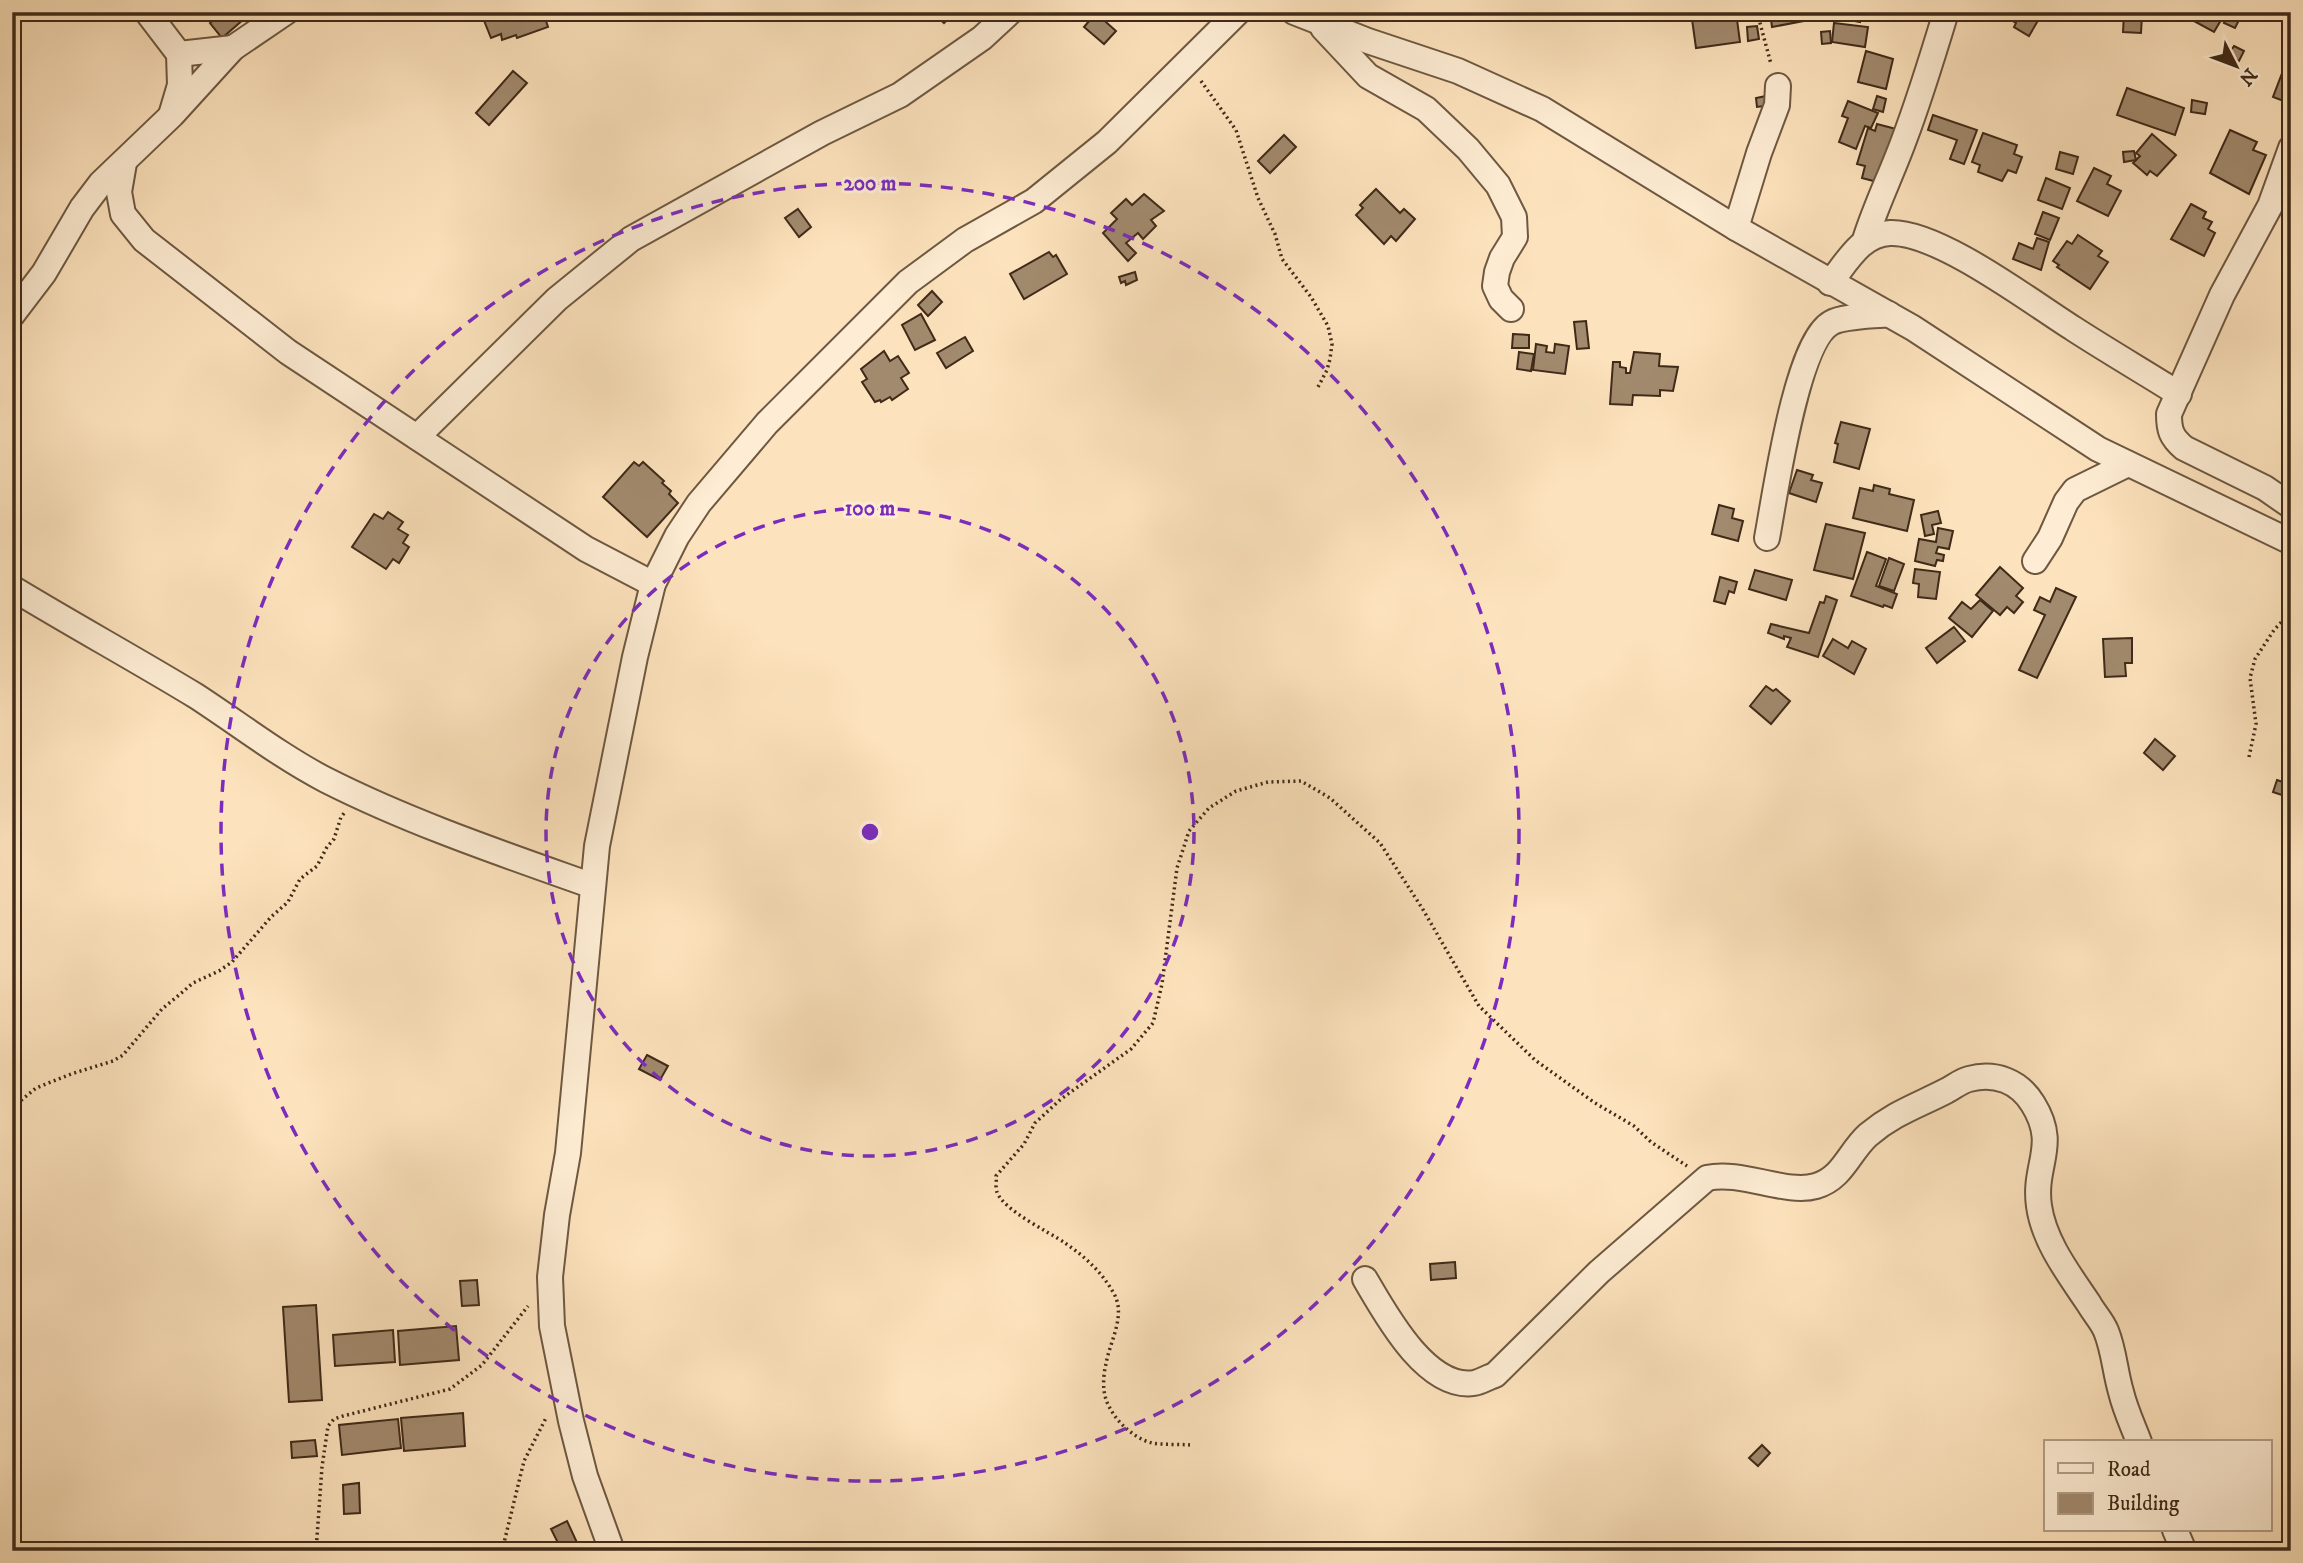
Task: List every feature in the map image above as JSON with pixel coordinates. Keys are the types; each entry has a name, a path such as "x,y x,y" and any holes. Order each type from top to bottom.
{"street":[{"path":"147,12 179,54 180,85 172,115"},
{"path":"12,315 44,273 82,208 101,183 172,115 233,48 286,12"},
{"path":"417,437 556,299 631,239 822,133 900,95 982,38 1010,12"},
{"path":"612,1551 585,1476 571,1422 552,1326 550,1277 568,1153 597,846 632,670 653,584 677,536 699,503 767,423 908,282 965,240 1034,201 1107,142 1238,12"},
{"path":"1294,12 1317,23 1458,71 1542,109 1736,228 1889,314 2098,449 2291,542"},
{"path":"1830,283 1865,240 1927,77 1946,12"},
{"path":"1317,23 1368,76 1426,109 1468,149 1498,185 1514,217 1515,237 1502,258 1495,286 1500,299 1511,309"},
{"path":"179,54 233,48"},
{"path":"1736,228 1777,105 1778,86"},
{"path":"2291,148 2270,206 2222,295 2169,414 2169,431 2174,440 2184,448 2265,488 2291,506"},
{"path":"124,163 119,192 123,214 144,240 288,352 586,549 653,584"},
{"path":"1865,240 1889,233 1910,235 1936,245 1977,267 2179,394"},
{"path":"1767,538 1796,392 1810,350 1823,328 1833,321 1889,314"},
{"path":"2035,561 2075,490 2128,464"},
{"path":"12,588 149,668 327,780 428,827 593,886"},
{"path":"1365,1279 1395,1328 1440,1376 1455,1381 1474,1382 1494,1375 1600,1272 1707,1178 1727,1175 1789,1186 1814,1187 1841,1171 1866,1137 1899,1112 1967,1079 2003,1077 2031,1100 2041,1117 2046,1138 2038,1184 2039,1207 2047,1235 2105,1328 2121,1395 2137,1440"},
{"path":"2176,1532 2184,1551"}],"path":[{"path":"1757,12 1778,86"},
{"path":"1186,63 1215,98 1236,130 1258,198 1275,234 1282,259 1311,297 1328,326 1331,351 1327,370 1318,387"},
{"path":"2249,757 2256,724 2250,678 2255,659 2274,630 2291,612"},
{"path":"1190,1445 1151,1443 1125,1428 1113,1412 1104,1392 1106,1364 1115,1334 1119,1307 1114,1294 1097,1269 1065,1243 1006,1204 996,1192 996,1176 1024,1144 1035,1123 1061,1099 1131,1049 1153,1023 1162,984 1177,868 1189,831 1209,808 1236,792 1268,782 1301,781 1331,799 1380,843 1422,908 1479,1006 1535,1060 1707,1178"},
{"path":"12,1114 19,1102 36,1088 114,1061 123,1055 162,1009 193,983 232,962 271,917 288,902 300,879 317,866 327,846 334,839 341,817 360,794"},
{"path":"316,1551 322,1466 328,1426 334,1419 344,1416 450,1390 482,1365 550,1277"},
{"path":"502,1551 524,1461 547,1416"}],"building":[{"path":"222,12 252,12 222,38 210,23"},
{"path":"543,12 548,27 517,38 516,35 502,40 501,34 491,38 481,13"},
{"path":"932,12 955,12 944,23"},
{"path":"1691,12 1736,12 1740,42 1696,48"},
{"path":"1770,12 1824,12 1825,17 1772,27"},
{"path":"1830,12 1862,12 1860,22 1829,16"},
{"path":"1886,12 1910,12 1910,18 1885,19"},
{"path":"2011,12 2043,12 2029,36 2014,27 2016,23 2007,18"},
{"path":"2199,12 2207,12 2221,20 2214,32 2194,21"},
{"path":"2229,12 2242,14 2235,28 2224,23"},
{"path":"1096,13 1116,31 1104,44 1084,27"},
{"path":"2124,13 2142,14 2141,33 2123,32"},
{"path":"1834,23 1868,27 1865,47 1832,42"},
{"path":"1757,26 1759,39 1748,41 1747,27"},
{"path":"1830,31 1831,43 1822,44 1821,32"},
{"path":"2234,46 2244,51 2239,61 2228,55"},
{"path":"1866,51 1893,59 1886,89 1858,82"},
{"path":"2284,68 2291,71 2289,103 2273,97"},
{"path":"513,71 527,83 489,125 476,113"},
{"path":"2127,88 2184,108 2175,135 2117,115"},
{"path":"1771,95 1773,105 1757,107 1756,98"},
{"path":"1877,96 1886,99 1883,112 1873,109"},
{"path":"2192,100 2207,103 2205,114 2191,112"},
{"path":"1848,101 1878,113 1871,128 1865,126 1856,149 1839,142 1848,118 1842,116"},
{"path":"1933,115 1977,130 1964,164 1950,159 1957,140 1928,130"},
{"path":"1877,124 1896,129 1881,183 1862,178 1865,166 1857,164 1868,128 1875,131"},
{"path":"2230,130 2257,142 2253,150 2266,155 2249,194 2210,173"},
{"path":"1983,133 2017,145 2014,154 2022,157 2016,173 2008,170 2002,181 1978,172 1980,165 1972,162"},
{"path":"2152,134 2176,155 2157,176 2150,171 2147,175 2133,163 2140,156 2136,153"},
{"path":"1284,135 1296,147 1270,173 1258,161"},
{"path":"2134,151 2136,160 2124,162 2123,152"},
{"path":"2060,152 2078,157 2073,174 2056,169"},
{"path":"2094,168 2111,176 2107,184 2121,191 2108,216 2077,201"},
{"path":"2046,178 2070,188 2062,209 2038,200"},
{"path":"1376,189 1400,213 1404,209 1415,219 1396,241 1391,236 1384,244 1356,215 1363,208 1360,205"},
{"path":"1144,194 1164,211 1151,220 1156,226 1143,239 1138,233 1126,243 1136,253 1128,261 1103,233 1117,219 1111,213 1126,199 1132,205"},
{"path":"2191,204 2206,212 2203,218 2212,222 2208,229 2215,233 2204,256 2171,239"},
{"path":"798,209 811,227 799,237 785,218"},
{"path":"2043,212 2059,218 2050,240 2035,234"},
{"path":"2078,235 2102,251 2098,256 2108,262 2090,289 2057,267 2059,265 2053,261 2067,241 2072,244"},
{"path":"2037,238 2049,242 2041,270 2013,259 2019,243 2033,249"},
{"path":"1049,252 1053,257 1056,255 1067,274 1024,299 1010,274"},
{"path":"1135,272 1137,280 1126,285 1125,281 1121,283 1119,277"},
{"path":"932,291 942,302 928,316 918,305"},
{"path":"921,314 935,340 915,350 902,325"},
{"path":"1586,321 1589,348 1577,349 1574,322"},
{"path":"1513,334 1529,335 1529,348 1512,348"},
{"path":"965,337 973,351 946,368 937,353"},
{"path":"1536,344 1547,346 1546,352 1554,353 1555,344 1569,346 1565,374 1533,370"},
{"path":"884,351 890,361 898,356 909,373 901,378 908,389 892,400 890,397 875,402 862,382 867,379 861,369"},
{"path":"1519,352 1534,354 1531,371 1517,369"},
{"path":"1634,352 1660,354 1659,366 1678,367 1673,391 1660,390 1660,396 1633,395 1632,405 1610,404 1613,362 1620,362 1620,367 1626,368 1626,373 1630,373"},
{"path":"1841,422 1870,429 1859,469 1834,462 1838,444 1835,443"},
{"path":"634,462 639,466 643,462 664,481 662,483 671,491 669,494 678,503 647,537 603,497"},
{"path":"1797,470 1813,475 1811,480 1822,483 1816,502 1789,493"},
{"path":"1874,485 1890,489 1889,494 1914,500 1907,531 1853,518 1860,488 1873,491"},
{"path":"1719,505 1734,509 1732,518 1743,521 1738,541 1712,534"},
{"path":"1938,511 1941,523 1932,525 1934,534 1925,536 1921,515"},
{"path":"388,512 403,522 398,529 408,535 403,543 409,547 399,563 393,559 386,569 352,547 374,514 383,519"},
{"path":"1826,524 1865,533 1853,579 1814,570"},
{"path":"1938,528 1953,531 1949,549 1938,547 1936,553 1944,555 1943,561 1937,560 1935,566 1915,561 1919,539 1936,542"},
{"path":"1867,552 1886,559 1876,586 1897,594 1892,608 1851,596"},
{"path":"1889,558 1904,564 1894,591 1879,586"},
{"path":"2000,567 2023,588 2016,596 2023,602 2014,613 2007,607 2000,615 1976,595"},
{"path":"1915,569 1940,572 1936,599 1918,597 1919,584 1913,583"},
{"path":"1755,570 1792,580 1786,600 1749,589"},
{"path":"1720,577 1737,582 1734,593 1729,591 1725,604 1714,601"},
{"path":"2056,588 2076,597 2037,678 2019,670 2045,615 2034,610 2040,597 2050,602"},
{"path":"1826,596 1837,600 1818,657 1787,647 1791,638 1784,636 1784,639 1768,633 1771,624 1809,633 1820,602 1824,603"},
{"path":"1980,600 1993,611 1972,637 1949,618 1962,602 1971,609"},
{"path":"1954,627 1965,641 1937,663 1926,648"},
{"path":"2132,638 2132,663 2125,663 2126,676 2105,677 2103,639"},
{"path":"1833,639 1848,648 1852,641 1866,649 1854,674 1823,656"},
{"path":"1766,686 1773,691 1776,689 1790,701 1771,724 1750,706"},
{"path":"2155,739 2175,756 2163,770 2144,753"},
{"path":"2277,780 2291,785 2288,797 2273,792"},
{"path":"647,1055 668,1066 660,1080 639,1069"},
{"path":"1455,1262 1456,1278 1431,1280 1430,1264"},
{"path":"477,1280 479,1305 462,1306 460,1281"},
{"path":"316,1305 322,1400 289,1402 283,1307"},
{"path":"456,1326 459,1360 400,1365 398,1331"},
{"path":"393,1330 395,1362 335,1366 333,1335"},
{"path":"463,1413 465,1446 404,1451 401,1418"},
{"path":"398,1419 401,1448 342,1455 339,1425"},
{"path":"315,1440 317,1456 292,1458 291,1442"},
{"path":"1762,1445 1770,1453 1758,1466 1749,1458"},
{"path":"359,1483 360,1513 344,1514 343,1485"},
{"path":"567,1521 580,1549 576,1551 562,1551 551,1529"},
{"path":"363,1544 363,1551 347,1551 346,1545"}]}
